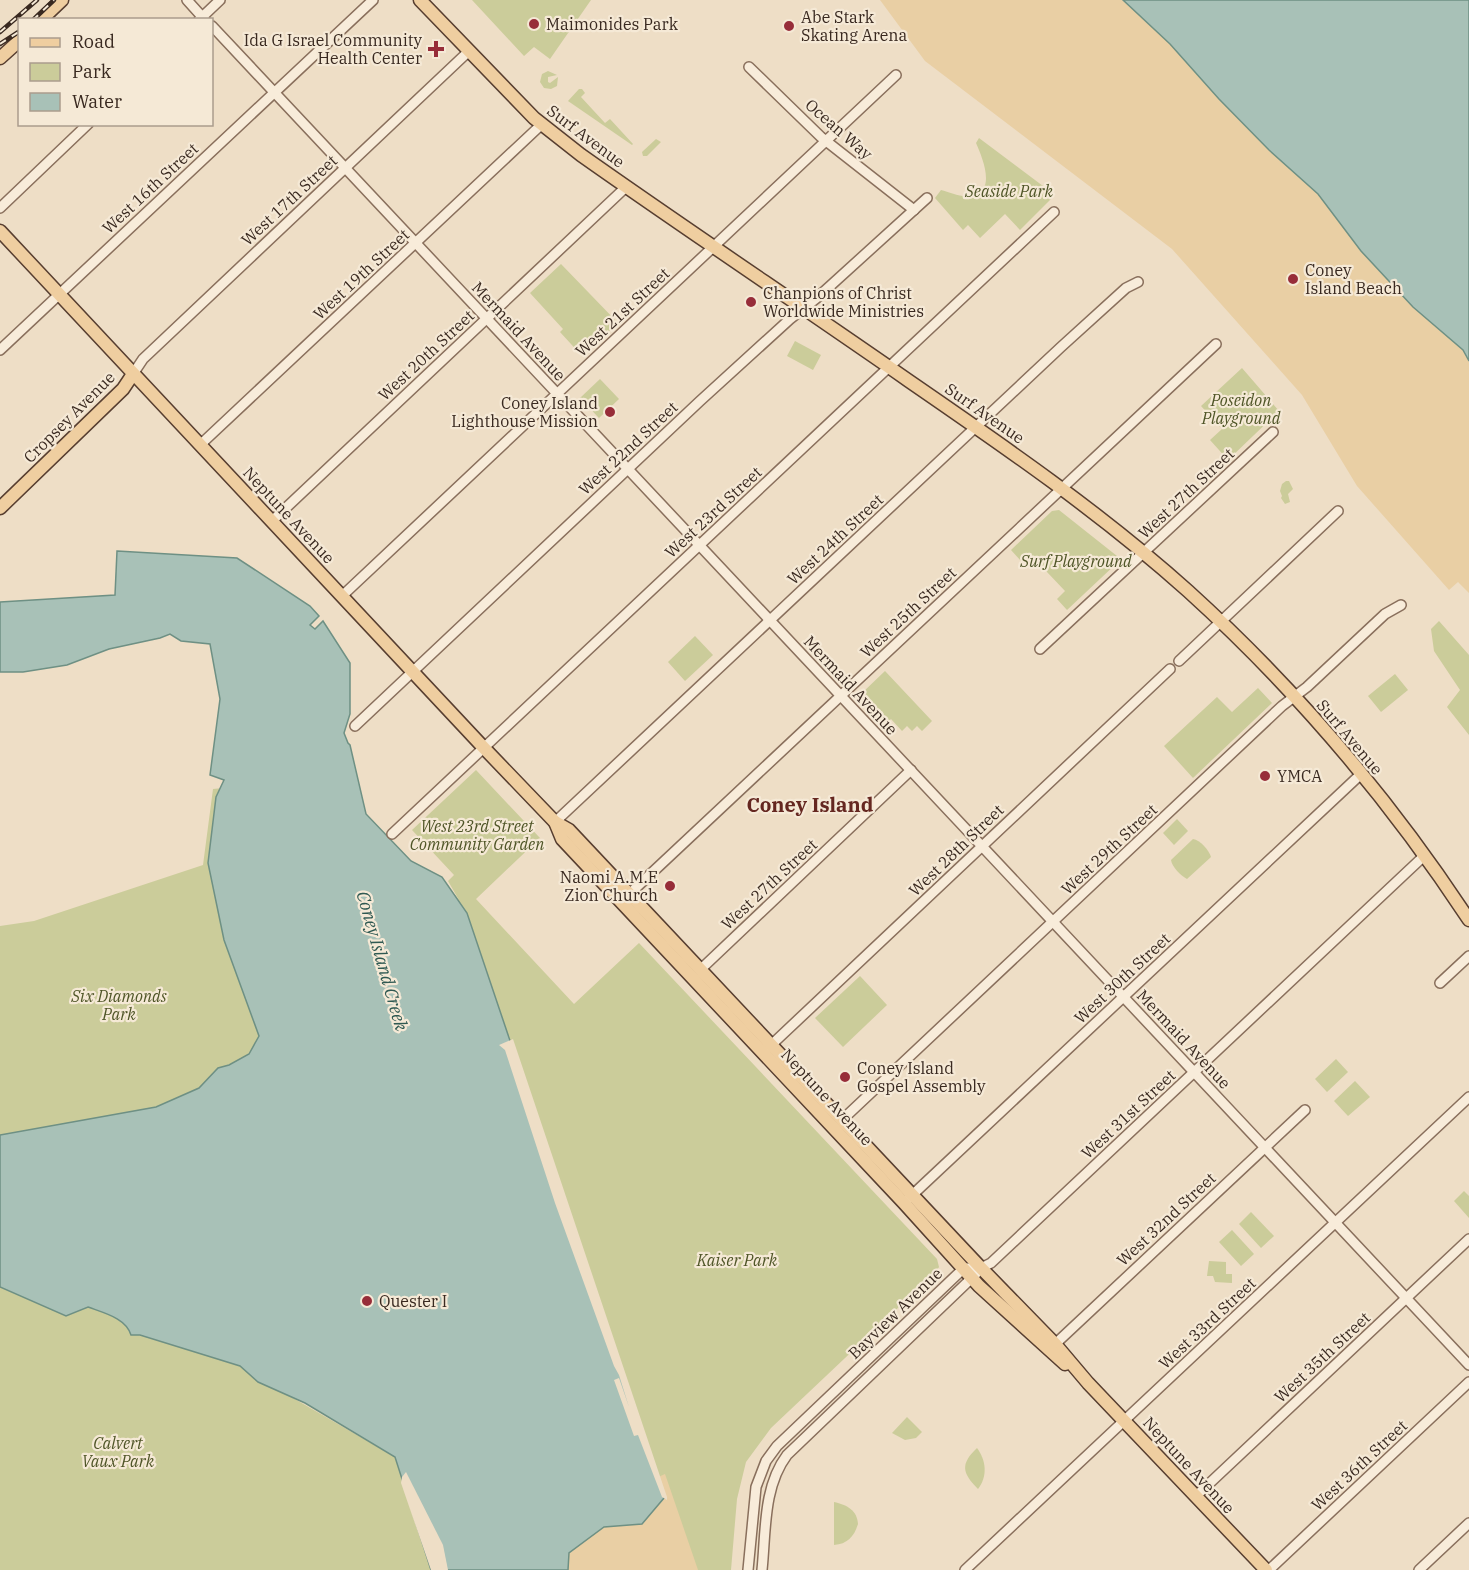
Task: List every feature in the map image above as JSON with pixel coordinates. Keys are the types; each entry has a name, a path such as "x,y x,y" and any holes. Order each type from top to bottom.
{"main road":[{"path":"43,18 62,0"},
{"name":"Surf Avenue","path":"420,0 542,124 581,155 1062,487 1144,553 1221,622 1294,697 1361,774 1425,855 1469,920"},
{"path":"0,58 18,42"},
{"name":"Neptune Avenue","path":"0,231 484,748 555,822 569,830 625,898 908,1199 981,1268 1052,1347 1268,1570"},
{"name":"Cropsey Avenue","path":"0,508 123,389 133,374"},
{"name":"Neptune Avenue","path":"625,898 700,970 767,1049 842,1120 973,1279 1052,1347"}],"street":[{"path":"187,0 201,18"},
{"path":"203,18 220,0"},
{"name":"West 16th Street","path":"0,350 373,0"},
{"name":"Mermaid Avenue","path":"213,27 1469,1365"},
{"name":"West 17th Street","path":"133,374 143,359 469,51"},
{"name":"Ocean Way","path":"749,67 826,141 914,210"},
{"name":"West 21st Street","path":"342,596 896,75"},
{"name":"West 19th Street","path":"200,445 542,124"},
{"path":"0,208 86,126"},
{"name":"West 20th Street","path":"272,521 626,187"},
{"name":"West 22nd Street","path":"355,726 716,386 927,198"},
{"name":"West 23rd Street","path":"392,834 1054,212"},
{"name":"West 24th Street","path":"555,822 1125,288 1138,282"},
{"name":"West 25th Street","path":"625,898 1216,344"},
{"name":"West 27th Street","path":"1040,649 1273,432"},
{"path":"1179,661 1338,512"},
{"name":"West 29th Street","path":"842,1120 1294,697 1385,614 1401,605"},
{"name":"West 28th Street","path":"767,1049 1170,669"},
{"name":"West 27th Street","path":"700,970 911,770"},
{"name":"West 30th Street","path":"908,1199 1361,774"},
{"name":"West 31st Street","path":"981,1268 991,1263 1425,855"},
{"path":"1440,983 1469,956"},
{"name":"West 33rd Street","path":"965,1570 1469,1097"},
{"name":"West 32nd Street","path":"1052,1347 1305,1110"},
{"name":"West 35th Street","path":"1196,1496 1469,1239"},
{"name":"Bayview Avenue","path":"748,1570 756,1487 766,1461 777,1446 964,1268 981,1268"},
{"name":"Bayview Avenue","path":"762,1570 770,1490 778,1467 787,1455 973,1279 981,1268"},
{"name":"West 36th Street","path":"1268,1570 1469,1382"},
{"path":"1419,1570 1469,1523"}],"green space":[{"name":"Maimonides Park","path":"472,0 591,0 550,59 534,47 524,56"},
{"path":"548,71 557,75 548,77 548,82 558,77 557,86 551,89 544,88 540,82 542,74"},
{"path":"579,89 585,93 581,97 605,123 610,119 632,145 568,101"},
{"name":"Seaside Park","path":"979,138 1055,195 1020,230 1005,214 980,238 968,225 963,230 935,198 941,190 965,196 977,194 983,190 986,175 976,143"},
{"path":"656,139 661,142 647,156 643,156 642,152"},
{"path":"561,264 618,323 582,356 560,332 563,329 530,293"},
{"path":"795,341 821,355 813,370 787,356"},
{"name":"Poseidon Playground","path":"1242,368 1279,411 1228,460 1210,440 1222,429 1201,406"},
{"path":"600,379 619,399 599,418 580,398"},
{"path":"1289,481 1293,489 1288,494 1290,502 1285,504 1280,491 1282,484"},
{"name":"Surf Playground","path":"1059,510 1117,556 1117,563 1067,610 1057,599 1065,591 1029,553 1021,561 1011,550 1052,511"},
{"path":"1439,621 1469,655 1469,735 1447,707 1460,690 1434,651 1431,629"},
{"path":"695,636 713,655 685,681 668,662"},
{"path":"885,671 932,721 922,731 917,726 912,731 907,726 902,731 891,719 888,722 861,694"},
{"path":"1395,674 1408,690 1381,712 1368,696"},
{"path":"1258,688 1272,703 1193,778 1164,746 1217,697 1232,712"},
{"name":"Kaiser Park","path":"476,770 540,838 476,899 574,1004 639,943 937,1259 939,1267 936,1272 771,1428 746,1462 737,1499 731,1570 568,1570 401,851 411,861 442,877 459,900 448,881 454,875 412,830"},
{"path":"223,788 285,1029 206,1338 293,1398 395,1457 431,1570 0,1570 0,926 34,921 203,865 213,789"},
{"path":"1177,819 1188,831 1174,845 1163,833"},
{"path":"1193,839 1204,846 1211,857 1187,879 1177,871 1171,860"},
{"path":"860,976 887,1005 843,1047 815,1018"},
{"path":"1336,1059 1348,1072 1327,1092 1315,1079"},
{"path":"1355,1081 1370,1097 1348,1116 1334,1101"},
{"path":"1464,1191 1469,1196 1469,1218 1454,1201"},
{"path":"1251,1212 1274,1236 1261,1248 1239,1224"},
{"path":"1232,1230 1254,1254 1241,1266 1219,1242"},
{"path":"1209,1261 1226,1262 1226,1274 1232,1274 1232,1283 1215,1282 1213,1276 1207,1276"},
{"path":"907,1417 922,1432 916,1438 905,1440 892,1433"},
{"path":"977,1448 985,1468 978,1489 969,1478 965,1468 968,1459"},
{"path":"834,1502 850,1509 856,1515 858,1524 849,1539 834,1545"}],"sand":[{"name":"Coney Island Beach","path":"880,0 1123,0 1170,44 1269,150 1318,194 1361,251 1413,307 1463,350 1469,361 1469,593 1458,582 1449,590 1357,486 1302,395 1172,249 925,61"},
{"path":"665,1474 698,1570 498,1570 656,1478"}],"water":[{"path":"1123,0 1469,0 1469,361 1463,350 1413,307 1361,251 1318,194 1269,150 1170,44"},
{"name":"Coney Island Creek","path":"117,551 237,558 310,606 319,616 310,625 315,629 323,621 350,663 350,714 344,733 350,745 366,814 411,861 442,877 467,913 664,1498 642,1524 604,1527 569,1553 568,1570 431,1570 395,1457 305,1403 258,1382 240,1366 140,1335 131,1335 119,1320 88,1307 66,1316 0,1287 0,1135 156,1107 199,1088 218,1068 249,1054 259,1036 224,940 208,863 216,797 224,780 210,775 220,699 210,644 181,641 170,634 109,649 67,665 23,672 0,672 0,602 115,595"}],"pier":[{"path":"513,1039 667,1500 662,1497 638,1435 634,1436 614,1380 619,1378 629,1407 619,1375 555,1203 505,1050 499,1045"},
{"path":"406,1472 443,1545 448,1570 431,1570 401,1483"}],"railway":[{"path":"0,32 37,0"},
{"path":"35,18 54,0"},
{"path":"0,44 18,32"}],"place":[{"name":"Maimonides Park","path":"534,24"},
{"name":"Abe Stark Skating Arena","path":"789,26"},
{"name":"Ida G Israel Community Health Center","path":"436,49"},
{"name":"Coney Island Beach","path":"1293,279"},
{"name":"Chanpions of Christ Worldwide Ministries","path":"751,302"},
{"name":"Coney Island Lighthouse Mission","path":"610,412"},
{"name":"YMCA","path":"1265,776"},
{"name":"Naomi A.M.E Zion Church","path":"670,886"},
{"name":"Coney Island Gospel Assembly","path":"845,1077"},
{"name":"Quester I","path":"367,1301"}],"district":[{"name":"Coney Island","path":"810,805"}],"park label":[{"name":"West 23rd Street Community Garden","path":"477,835"},
{"name":"Six Diamonds Park","path":"119,1005"},
{"name":"Calvert Vaux Park","path":"118,1452"}]}
